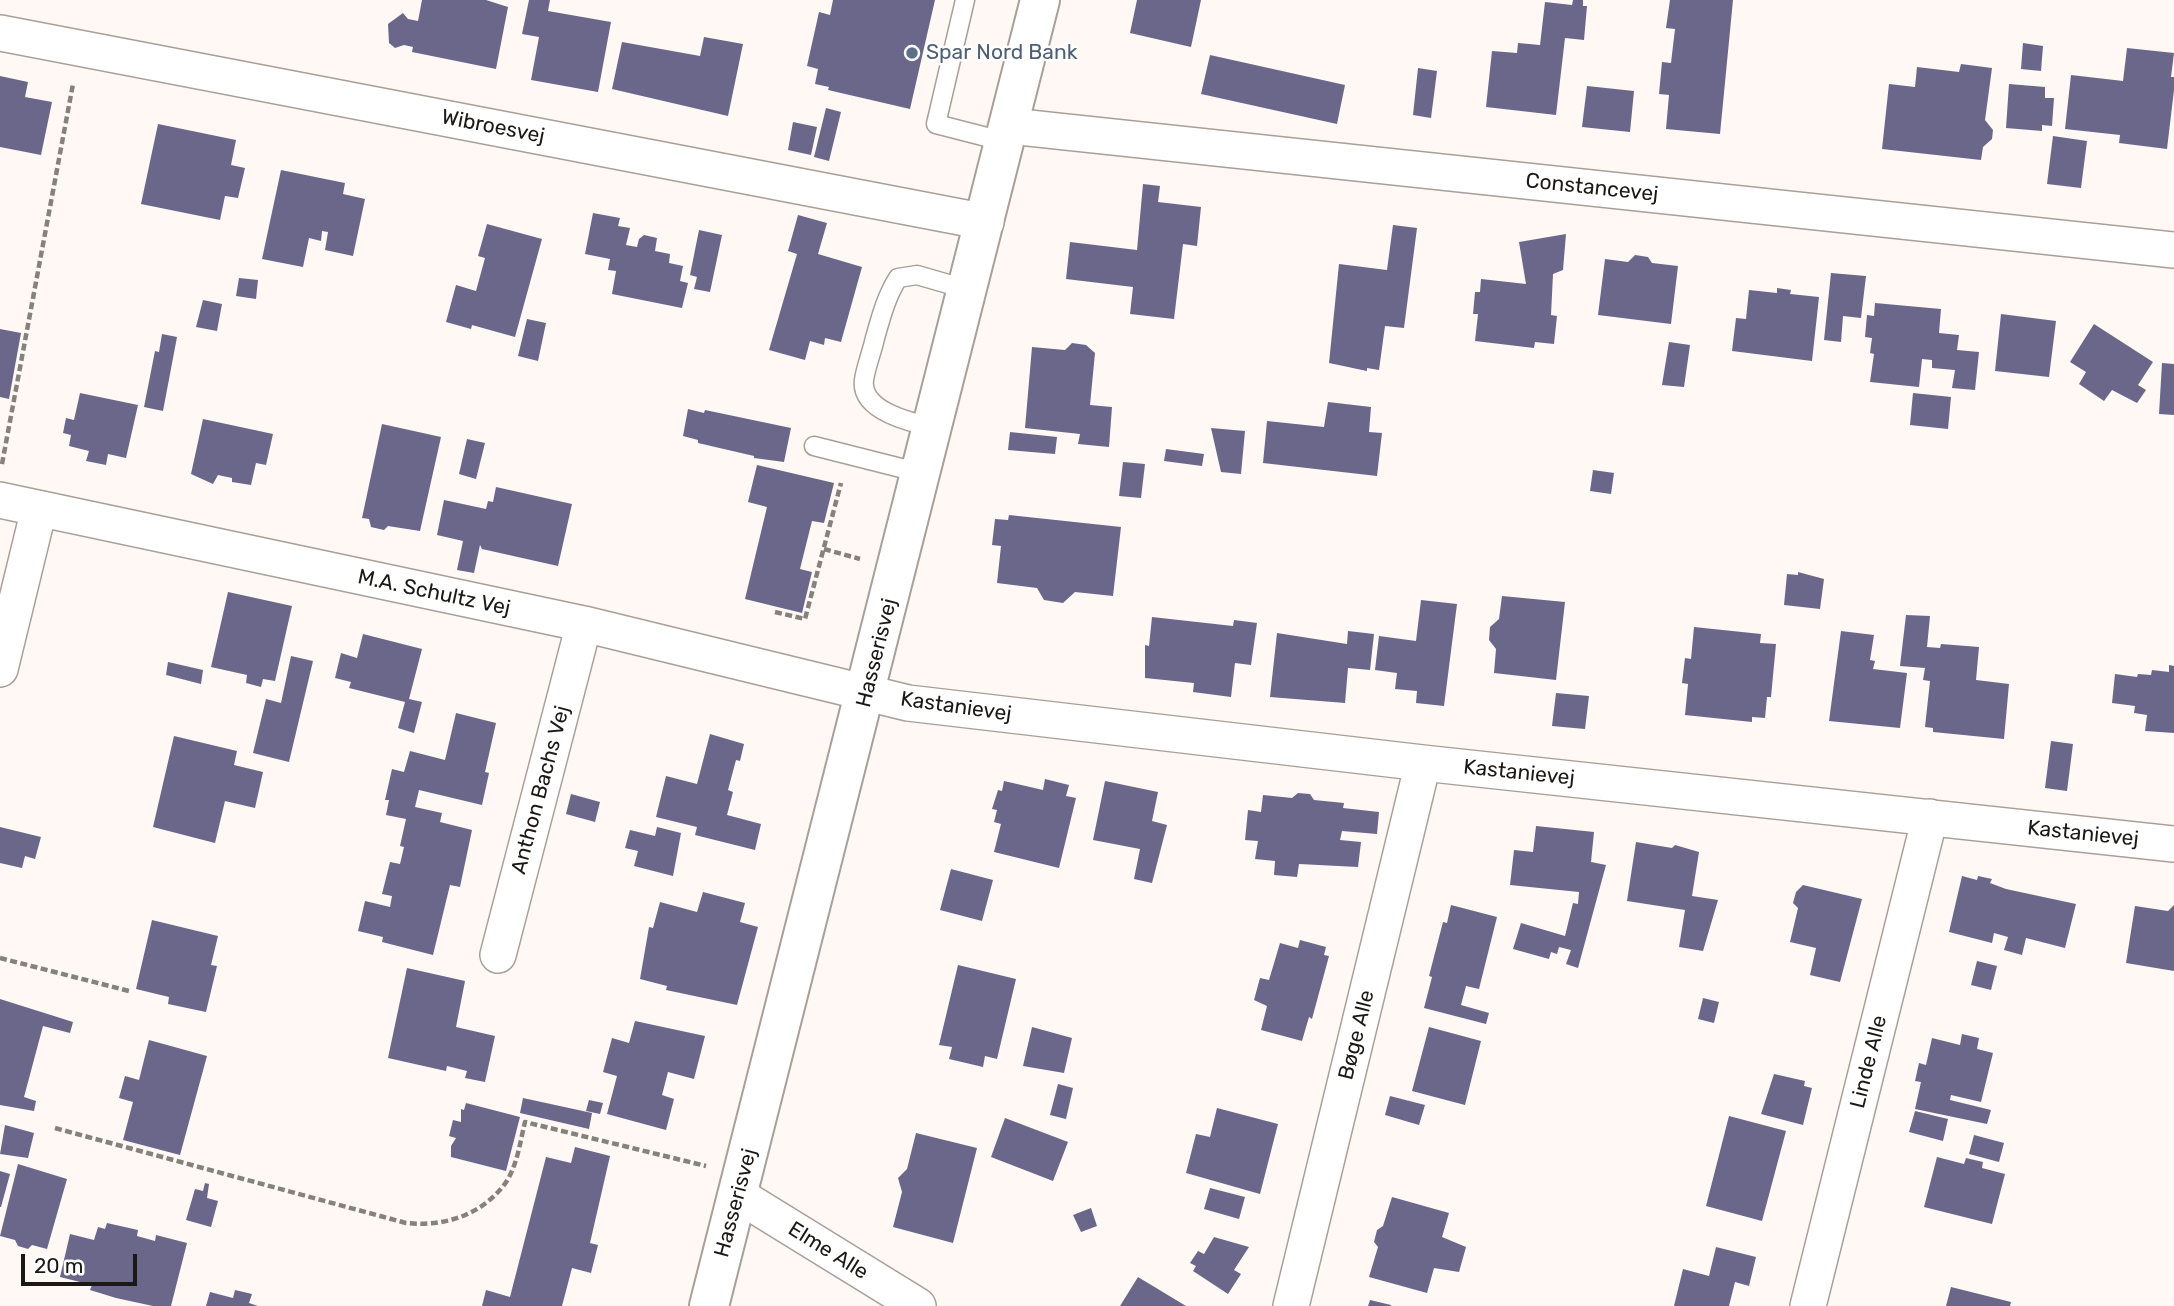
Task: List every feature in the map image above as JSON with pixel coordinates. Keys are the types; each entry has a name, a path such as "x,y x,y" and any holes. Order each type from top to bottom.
{"street":[{"name":"Hasserisvej","path":"709,1306 725,1182 867,692 1008,134 1033,2"},
{"name":"Wibroesvej","path":"0,33 986,222"},
{"name":"Constancevej","path":"1008,134 2174,250"},
{"name":"M.A. Schultz Vej","path":"0,500 584,624 867,692"},
{"path":"0,669 39,509"},
{"name":"Anthon Bachs Vej","path":"498,955 584,624"},
{"name":"Kastanievej","path":"867,692 908,703 1423,763 2174,844"},
{"name":"Bøge Alle","path":"1291,1306 1423,763"},
{"name":"Linde Alle","path":"1808,1306 1930,817"},
{"name":"Elme Alle","path":"725,1182 918,1306"}],"lane":[{"path":"965,0 936,124 1008,134"},
{"path":"934,427 888,413 868,398 863,383 887,295 898,278 917,275 969,290"},
{"path":"814,446 901,468 923,469"}],"path":[{"path":"0,472 80,48"},
{"path":"775,612 805,619 848,455"},
{"path":"824,549 863,560"},
{"path":"0,958 129,991"},
{"path":"55,1128 406,1223 426,1225 447,1223 468,1214 504,1185 516,1158 525,1122 725,1182"}],"building":[{"path":"422,0 486,0 508,7 496,69 412,52 413,47 404,45 395,48 389,43 388,24 403,13 408,19 418,21"},
{"path":"529,0 550,0 548,11 611,22 598,92 531,80 539,37 522,34"},
{"path":"833,0 935,0 910,109 828,90 829,87 815,84 818,69 807,66 819,12 830,15"},
{"path":"1137,0 1201,0 1191,47 1130,33"},
{"path":"1573,0 1583,0 1583,6 1587,6 1584,40 1565,38 1556,115 1486,107 1492,51 1517,53 1518,43 1540,45 1545,2 1572,5"},
{"path":"1670,0 1733,0 1720,134 1666,129 1669,95 1659,94 1662,62 1671,63 1675,29 1666,28"},
{"path":"704,37 743,44 728,116 612,89 622,42 700,56"},
{"path":"2023,43 2043,46 2041,71 2021,69"},
{"path":"2127,48 2174,53 2171,77 2174,77 2174,90 2167,149 2119,143 2120,135 2065,129 2071,75 2123,81"},
{"path":"1210,55 1345,85 1337,124 1201,94"},
{"path":"1961,64 1992,68 1985,120 1993,130 1992,139 1983,147 1981,160 1882,149 1889,84 1915,87 1917,67 1959,72"},
{"path":"1418,68 1437,71 1431,118 1413,115"},
{"path":"0,76 28,82 25,97 52,102 41,155 0,147"},
{"path":"2009,84 2045,87 2045,98 2054,98 2052,126 2042,125 2042,131 2006,128"},
{"path":"1587,86 1634,91 1630,132 1582,127"},
{"path":"826,108 841,112 829,161 814,157"},
{"path":"793,122 817,127 811,155 788,150"},
{"path":"158,124 236,140 231,165 245,168 238,198 225,196 220,220 141,204"},
{"path":"2053,136 2087,141 2081,188 2047,184"},
{"path":"281,170 345,183 343,194 365,199 353,256 325,250 328,232 322,231 321,241 309,238 303,267 262,259"},
{"path":"1143,184 1160,186 1158,202 1201,207 1197,246 1183,244 1174,319 1130,314 1133,287 1066,279 1070,242 1137,250"},
{"path":"593,213 620,218 618,226 630,228 626,245 637,247 639,239 644,235 657,238 655,251 670,254 669,263 683,266 680,281 688,283 682,308 612,294 616,271 608,270 610,259 585,254"},
{"path":"798,215 827,223 818,254 862,267 841,342 825,338 824,345 810,341 805,360 769,350 797,254 788,251"},
{"path":"487,224 542,239 515,337 472,325 471,329 446,322 456,285 476,291 485,258 478,256"},
{"path":"1393,225 1417,228 1404,328 1385,326 1379,370 1367,368 1367,371 1329,363 1339,264 1387,270"},
{"path":"699,230 722,235 710,292 694,289 697,277 690,275"},
{"path":"1566,234 1563,270 1553,274 1551,315 1557,316 1554,344 1535,342 1534,348 1475,341 1478,314 1473,314 1475,292 1480,292 1481,279 1526,284 1519,242"},
{"path":"1635,255 1648,257 1652,263 1678,266 1671,324 1598,315 1605,259 1628,262"},
{"path":"1831,273 1866,276 1861,318 1843,316 1841,342 1824,340"},
{"path":"239,278 258,280 256,299 236,296"},
{"path":"1777,288 1791,290 1790,294 1819,297 1812,361 1732,351 1736,318 1746,319 1749,290 1777,293"},
{"path":"203,300 222,304 217,331 196,327"},
{"path":"1875,303 1941,309 1939,333 1959,335 1957,350 1979,352 1975,390 1952,388 1955,370 1932,368 1932,360 1922,359 1919,387 1870,382 1874,354 1870,353 1872,338 1865,337 1867,315 1874,316"},
{"path":"2001,314 2056,321 2049,377 1995,371"},
{"path":"527,319 546,323 538,361 518,356"},
{"path":"2094,324 2153,362 2138,385 2146,390 2137,403 2112,390 2104,401 2079,384 2086,372 2070,362"},
{"path":"0,329 21,333 9,399 0,397"},
{"path":"162,334 177,337 163,411 144,407 155,351 159,352"},
{"path":"1669,342 1690,345 1684,387 1662,385"},
{"path":"1072,343 1086,345 1095,353 1090,405 1112,407 1109,447 1078,444 1080,434 1025,428 1032,347 1065,350"},
{"path":"2162,363 2174,364 2174,415 2159,414"},
{"path":"80,393 138,405 126,458 108,454 106,465 86,461 89,451 69,446 71,435 63,433 66,418 74,420"},
{"path":"1913,393 1951,397 1948,429 1910,425"},
{"path":"1328,402 1371,407 1369,432 1382,433 1377,476 1263,463 1267,421 1324,427"},
{"path":"688,409 704,413 705,410 791,428 784,462 754,458 698,443 698,440 683,436"},
{"path":"203,419 273,434 266,465 256,463 251,485 232,482 232,478 218,475 213,484 191,474"},
{"path":"382,424 441,437 420,531 388,526 384,530 371,527 369,519 362,518"},
{"path":"1211,428 1245,431 1241,474 1221,472"},
{"path":"1010,432 1057,437 1055,454 1008,450"},
{"path":"467,439 485,443 476,479 459,474"},
{"path":"1166,449 1204,454 1202,466 1164,461"},
{"path":"1123,462 1145,464 1141,498 1119,496"},
{"path":"757,465 834,483 824,523 812,521 800,569 812,572 802,613 745,599 767,507 748,502"},
{"path":"1593,470 1614,473 1611,494 1590,491"},
{"path":"496,487 572,504 558,566 482,549 480,545 474,573 457,570 463,541 437,535 444,500 486,509 488,501 493,502"},
{"path":"1009,515 1121,527 1113,596 1075,592 1063,603 1044,600 1037,588 997,583 1001,546 992,545 995,519 1008,520"},
{"path":"1798,572 1824,579 1820,609 1784,605 1787,574 1798,575"},
{"path":"228,592 292,606 275,681 263,679 261,687 246,683 247,675 211,667"},
{"path":"1502,596 1565,602 1556,680 1494,673 1496,649 1489,640 1490,627 1499,619"},
{"path":"1421,600 1457,604 1444,706 1416,703 1417,691 1395,689 1397,673 1375,670 1379,636 1416,641"},
{"path":"1906,615 1930,616 1927,647 1940,648 1941,644 1979,647 1976,680 2009,684 2004,739 1933,732 1933,728 1925,727 1930,681 1923,680 1925,668 1900,666"},
{"path":"1152,617 1233,626 1234,620 1257,623 1251,665 1235,663 1231,697 1193,692 1194,683 1145,678 1145,645 1149,646"},
{"path":"1694,627 1761,634 1760,643 1776,644 1771,697 1767,697 1765,718 1752,717 1752,722 1685,715 1688,684 1682,683 1685,658 1691,659"},
{"path":"1348,631 1374,634 1370,670 1348,668 1345,703 1270,697 1277,633 1347,644"},
{"path":"1841,631 1874,635 1870,660 1875,661 1873,669 1907,673 1900,728 1829,721"},
{"path":"363,634 422,649 409,699 422,702 414,733 398,728 405,702 349,688 351,682 335,678 341,653 357,658"},
{"path":"291,656 313,661 289,762 253,753 266,699 281,703"},
{"path":"168,662 203,670 201,684 166,675"},
{"path":"2169,665 2174,666 2174,733 2145,731 2147,715 2134,713 2135,706 2112,703 2115,674 2137,677 2138,674 2151,675 2152,670 2169,672"},
{"path":"1556,693 1589,696 1585,729 1552,726"},
{"path":"456,713 496,723 485,772 489,773 482,805 419,790 415,807 442,813 440,822 472,830 460,887 450,885 433,955 382,942 383,937 358,931 365,901 390,907 392,896 382,894 390,862 400,864 404,847 400,846 406,819 386,815 389,800 385,800 392,769 404,772 410,751 445,760"},
{"path":"710,734 744,744 740,761 736,760 728,790 733,792 727,815 761,824 755,850 695,835 697,827 656,817 666,776 697,784"},
{"path":"174,736 237,751 234,765 263,772 255,808 225,801 215,843 153,827"},
{"path":"2051,741 2073,744 2067,791 2045,788"},
{"path":"1045,779 1069,785 1066,796 1076,798 1059,868 994,852 1001,824 994,822 997,810 992,809 998,790 1002,791 1004,781 1043,790"},
{"path":"1105,781 1158,792 1152,821 1167,825 1152,883 1134,879 1140,849 1093,840"},
{"path":"1298,793 1310,794 1314,800 1344,803 1343,808 1379,812 1377,834 1342,831 1340,840 1361,842 1358,867 1299,864 1297,877 1274,875 1275,861 1255,859 1258,841 1245,840 1248,810 1261,812 1263,795 1292,798"},
{"path":"571,794 600,802 595,822 566,814"},
{"path":"1536,826 1594,832 1591,862 1606,865 1578,968 1566,964 1571,950 1559,947 1557,954 1551,952 1549,959 1513,949 1521,923 1565,936 1573,903 1578,904 1579,892 1510,885 1514,850 1533,852"},
{"path":"0,827 41,837 35,859 25,856 22,868 0,863"},
{"path":"657,827 681,833 673,876 634,866 638,851 625,848 630,830 655,836"},
{"path":"1636,842 1672,848 1675,845 1699,852 1692,896 1718,900 1703,951 1679,947 1685,910 1627,901"},
{"path":"951,869 993,880 982,921 940,910"},
{"path":"1962,876 1977,880 1978,876 1992,879 1990,883 2006,889 2076,904 2065,948 2026,938 2022,955 2004,950 2008,937 1994,933 1992,943 1949,932"},
{"path":"1803,885 1862,899 1840,982 1810,975 1816,948 1790,942 1798,908 1793,903 1796,892"},
{"path":"703,892 745,903 740,922 758,927 737,1005 666,990 667,986 640,979 649,927 653,928 660,902 697,912"},
{"path":"1451,905 1497,917 1479,989 1466,986 1461,1005 1489,1013 1486,1024 1424,1008 1443,922 1447,923"},
{"path":"2174,905 2174,971 2126,963 2135,906 2168,911"},
{"path":"152,920 218,936 211,965 217,966 206,1012 168,1004 169,997 136,989"},
{"path":"1300,940 1326,947 1324,955 1329,956 1312,1019 1309,1017 1302,1041 1261,1030 1267,1006 1254,1000 1260,978 1269,980 1280,943 1298,948"},
{"path":"1977,961 1997,966 1991,990 1971,985"},
{"path":"958,965 1016,979 997,1059 985,1056 983,1067 949,1059 952,1047 939,1045"},
{"path":"407,968 465,981 456,1027 495,1036 485,1082 465,1078 467,1071 447,1066 446,1071 388,1058"},
{"path":"1703,998 1719,1002 1714,1023 1698,1019"},
{"path":"0,999 73,1022 70,1033 43,1026 24,1097 36,1101 34,1111 0,1105"},
{"path":"635,1021 705,1036 694,1079 668,1072 662,1095 674,1099 666,1130 607,1114 617,1076 603,1072 612,1038 629,1043"},
{"path":"1032,1027 1072,1038 1064,1073 1023,1066"},
{"path":"1429,1027 1481,1041 1465,1105 1412,1091"},
{"path":"1962,1034 1979,1038 1977,1049 1993,1053 1981,1102 1951,1095 1950,1100 1991,1110 1987,1124 1915,1109 1921,1082 1915,1081 1919,1063 1926,1065 1932,1038 1960,1045"},
{"path":"149,1040 207,1056 180,1155 123,1140 133,1102 119,1098 125,1076 139,1080"},
{"path":"1774,1074 1805,1081 1804,1086 1812,1088 1803,1125 1761,1114"},
{"path":"1058,1084 1073,1088 1066,1119 1050,1115"},
{"path":"1390,1096 1425,1105 1419,1125 1385,1115"},
{"path":"523,1098 592,1113 589,1129 520,1113"},
{"path":"589,1100 603,1103 600,1114 586,1111"},
{"path":"466,1103 520,1117 506,1171 451,1157 451,1146 456,1138 449,1136 453,1120 461,1122 461,1109 464,1110"},
{"path":"1217,1108 1278,1124 1260,1194 1186,1173 1196,1134 1210,1137"},
{"path":"1915,1111 1948,1119 1943,1141 1909,1132"},
{"path":"1729,1116 1786,1131 1762,1221 1706,1206"},
{"path":"1005,1118 1068,1142 1053,1181 991,1157"},
{"path":"5,1125 34,1133 28,1158 0,1154"},
{"path":"916,1133 977,1148 953,1243 893,1227 902,1192 898,1178 907,1169"},
{"path":"1974,1135 2004,1143 1999,1162 1969,1154"},
{"path":"575,1147 610,1156 590,1243 598,1245 591,1273 572,1268 562,1306 482,1306 486,1290 510,1297 546,1157 571,1163"},
{"path":"1937,1157 1964,1164 1966,1158 1983,1162 1982,1168 2005,1174 1992,1224 1924,1207"},
{"path":"18,1164 67,1179 47,1249 32,1245 28,1249 18,1246 15,1240 0,1236"},
{"path":"0,1171 10,1174 1,1207 0,1207"},
{"path":"205,1183 209,1184 207,1198 218,1201 211,1227 186,1220 195,1189 203,1191"},
{"path":"1210,1188 1245,1197 1239,1219 1204,1209"},
{"path":"1392,1197 1449,1213 1442,1237 1466,1247 1459,1272 1434,1268 1427,1293 1369,1277 1378,1247 1374,1242 1377,1230 1383,1226"},
{"path":"1091,1208 1097,1226 1081,1232 1073,1215"},
{"path":"107,1223 138,1230 137,1236 155,1241 156,1235 187,1243 171,1306 153,1306 116,1298 90,1290 92,1285 60,1277 70,1234 94,1240 98,1227 105,1229"},
{"path":"1214,1237 1249,1247 1234,1270 1241,1274 1228,1294 1193,1271 1196,1266 1190,1263 1198,1251 1204,1254"},
{"path":"1716,1247 1756,1257 1749,1286 1735,1282 1729,1306 1674,1306 1683,1269 1709,1276"},
{"path":"1138,1277 1186,1306 1120,1306"},
{"path":"1951,1287 2011,1302 2010,1306 1946,1306"},
{"path":"235,1290 252,1294 249,1303 258,1306 206,1306 210,1292 233,1298"},
{"path":"1370,1300 1391,1305 1391,1306 1368,1306"}],"place":[{"name":"Spar Nord Bank","path":"912,53"}]}
